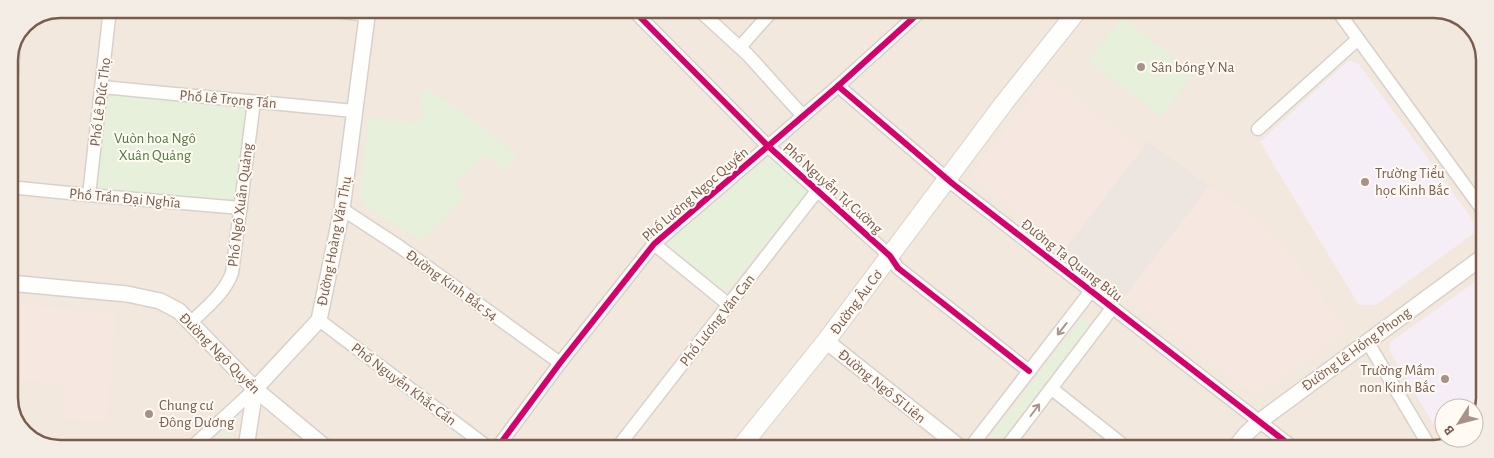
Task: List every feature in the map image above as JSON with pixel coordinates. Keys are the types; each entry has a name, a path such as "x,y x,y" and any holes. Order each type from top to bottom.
{"main road":[{"name":"Đường Âu Cơ","path":"746,440 826,341 946,178 1071,18"}],"street":[{"name":"Phố Lê Đức Thọ","path":"89,195 109,18"},
{"name":"Đường Hoàng Văn Thụ","path":"255,389 318,320 342,209 367,18"},
{"name":"Phố Nguyễn Tự Cường","path":"642,18 768,146 890,256 898,268 1029,370"},
{"path":"707,18 740,47 803,116"},
{"path":"740,47 766,18"},
{"name":"Phố Lương Ngọc Quyến","path":"503,440 560,363 654,244 838,86 913,18"},
{"path":"1343,18 1476,201"},
{"path":"1258,128 1358,39"},
{"name":"Đường Tạ Quang Bửu","path":"838,86 946,178 1284,440"},
{"name":"Phố Lê Trọng Tấn","path":"102,87 354,111"},
{"name":"Phố Ngô Xuân Quảng","path":"190,323 212,302 228,282 235,260 254,102"},
{"name":"Phố Trần Đại Nghĩa","path":"18,188 240,208"},
{"name":"Phố Lương Văn Can","path":"623,440 817,191"},
{"name":"Đường Kinh Bắc 54","path":"342,209 400,247 560,363"},
{"path":"654,244 729,305"},
{"name":"Đường Lê Hồng Phong","path":"1241,440 1260,421 1367,340 1476,262"},
{"name":"Đường Ngô Quyền","path":"18,284 143,297 160,301 190,323 255,389 316,440"},
{"path":"976,440 1092,290"},
{"path":"1013,440 1112,307"},
{"name":"Phố Nguyễn Khắc Cần","path":"318,320 478,440"},
{"path":"1367,340 1426,440"},
{"name":"Đường Ngô Sĩ Liên","path":"826,341 951,440"},
{"path":"200,440 255,389"},
{"path":"247,440 255,389"},
{"path":"1052,389 1117,440"}],"shaded area":[{"path":"52,18 1434,18 1450,21 1464,30 1473,44 1476,57 1476,398 1434,398 1434,440 60,440 49,439 32,430 26,424 18,406 18,52 25,36 30,30 36,25"},
{"name":"Trường Tiểu học Kinh Bắc","path":"1348,61 1358,63 1475,223 1474,233 1376,305 1359,305 1260,142"},
{"path":"1047,76 1142,149 1065,249 970,176"},
{"path":"1148,142 1209,186 1125,296 1065,249"},
{"path":"1209,186 1252,213 1284,247 1344,328 1336,338 1259,393 1253,393 1236,382 1125,296"},
{"name":"Trường Mầm non Kinh Bắc","path":"1476,281 1476,398 1434,398 1434,425 1389,350 1389,343"},
{"path":"18,305 116,314 107,422 62,418 65,384 18,380"}],"green space":[{"name":"Sân bóng Y Na","path":"1123,18 1194,74 1161,117 1088,60"},
{"path":"426,88 473,120 516,155 507,170 484,155 455,184 465,197 421,241 365,206 359,196 369,116 414,124 424,116 420,96"},
{"name":"Vuòn hoa Ngô Xuân Quảng","path":"116,92 246,104 250,109 237,200 231,204 99,194 93,184 108,99"},
{"path":"770,157 808,188 808,191 731,286 722,290 671,249 668,242"},
{"path":"1081,320 1086,320 1088,323 1087,329 1002,440 993,440 992,435"},
{"path":"226,432 230,433 234,439 234,440 217,440"}],"cycle path":[{"path":"641,18 768,146 890,256 898,268 1029,371"},
{"path":"503,440 560,363 654,244 838,86 913,18"},
{"path":"838,86 953,184 1283,440"}],"place":[{"name":"Sân bóng Y Na","path":"1141,67"},
{"name":"Trường Tiểu học Kinh Bắc","path":"1365,182"},
{"name":"Trường Mầm non Kinh Bắc","path":"1445,379"},
{"name":"Chung cư Đông Dương","path":"149,414"}]}
